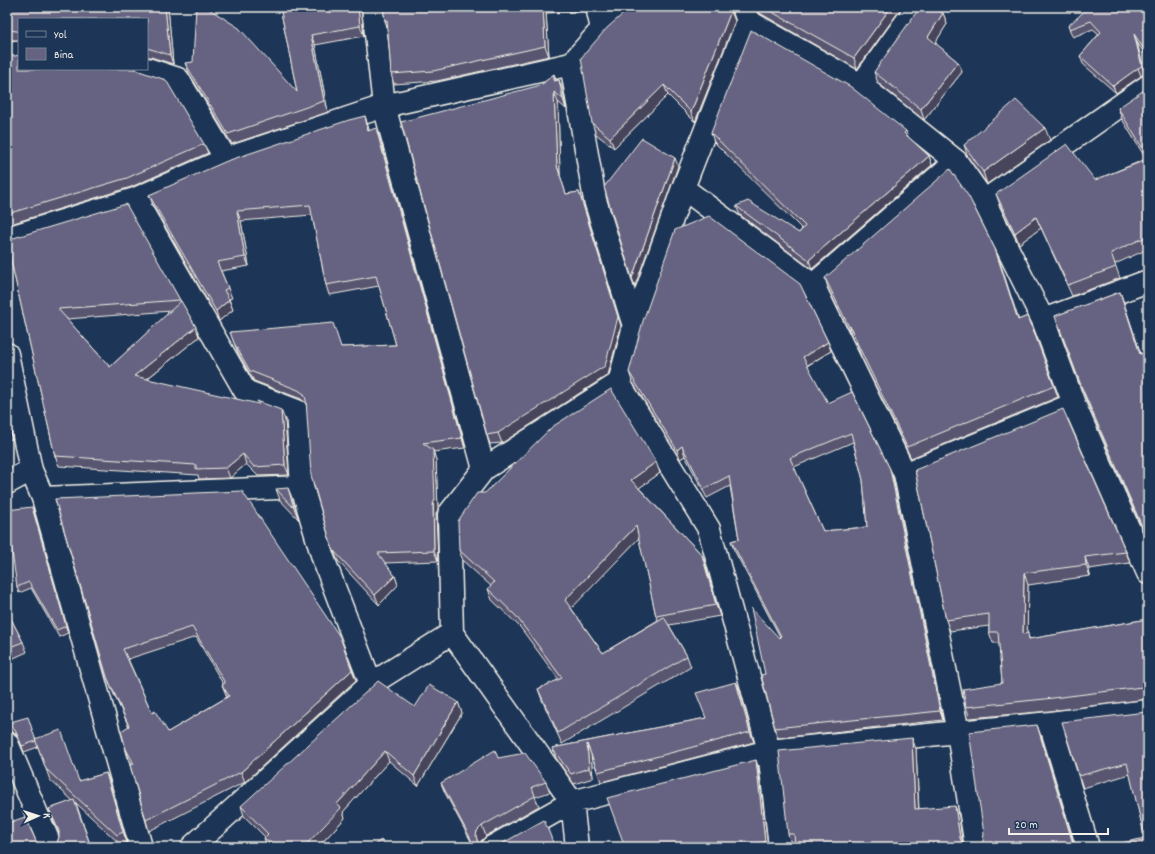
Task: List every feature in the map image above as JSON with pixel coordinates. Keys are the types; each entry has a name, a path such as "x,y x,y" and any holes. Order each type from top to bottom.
{"street":[{"path":"372,7 384,106 484,469"},
{"path":"597,7 602,29"},
{"path":"7,238 135,199 226,159 384,106 571,64 602,29 627,7"},
{"path":"861,85 917,7"},
{"path":"577,847 572,802 452,633 449,514 484,469 619,383 634,326 746,14 861,85 956,162 984,201 1043,320 1074,404 1148,573"},
{"path":"7,52 18,52"},
{"path":"571,64 595,200 634,326"},
{"path":"148,69 178,79 226,159"},
{"path":"984,201 1148,86"},
{"path":"813,285 956,162"},
{"path":"683,188 813,285 905,474 958,732 976,847"},
{"path":"135,199 245,391 297,411 302,487 322,558 371,684"},
{"path":"1043,320 1148,281"},
{"path":"7,354 31,470 43,498 141,847"},
{"path":"619,383 709,529 769,752 780,847"},
{"path":"905,474 1074,404"},
{"path":"7,483 31,470"},
{"path":"43,498 302,487"},
{"path":"192,847 371,684 452,633"},
{"path":"492,847 572,802 769,752 1050,723 1148,711"},
{"path":"1050,723 1088,847"},
{"path":"7,743 51,847"}],"building":[{"path":"7,7 165,7 170,55 148,48 148,18 18,18 18,32 7,30"},
{"path":"196,7 206,7 239,28 297,92 280,7 358,7 360,26 311,35 324,101 228,134 185,63 193,62"},
{"path":"383,7 543,7 545,46 433,71 391,74 387,20 385,21"},
{"path":"631,7 730,7 731,11 691,112 664,85 610,138 592,123 581,58 607,28"},
{"path":"763,7 891,7 854,58"},
{"path":"920,7 933,7 943,13 928,37 958,62 921,109 874,72"},
{"path":"1089,7 1148,7 1148,55 1134,34 1142,66 1113,86 1080,56 1101,32 1091,21 1070,29 1068,26"},
{"path":"751,30 851,87 906,131 904,133 929,156 809,260 736,206 748,201 799,233 805,226 711,133"},
{"path":"7,55 18,55 18,70 138,70 166,80 204,144 127,178 7,214"},
{"path":"554,74 554,81 559,80 563,99 554,92 557,166 566,194 579,192 618,317 605,366 498,433 487,435 401,122 541,85"},
{"path":"1147,88 1148,94 1148,157 1118,108"},
{"path":"1016,100 1045,128 983,172 964,145"},
{"path":"365,116 368,131 376,128 462,438 423,443 433,450 435,499 433,505 434,551 378,553 395,576 375,595 334,551 331,544 311,475 306,400 304,394 298,390 250,371 234,343 230,332 333,323 341,347 396,345 376,276 326,285 310,205 237,211 245,257 217,262 228,288 224,290 229,300 216,311 149,195 227,161"},
{"path":"642,138 675,158 632,278 604,187"},
{"path":"1067,144 1095,180 1148,159 1148,236 1111,253 1116,267 1068,285 1036,217 1015,233 996,194"},
{"path":"950,169 969,197 995,249 1018,320 1028,316 1054,386 907,447 850,326 849,327 825,278"},
{"path":"126,204 180,300 58,309 110,367 181,301 196,327 134,376 259,404 257,401 281,410 285,465 254,467 243,454 226,468 196,469 196,465 55,456 7,240"},
{"path":"709,216 800,284 828,342 803,357 828,403 852,392 890,469 940,711 775,728 761,675 765,674 751,608 779,638 781,636 731,541 739,539 729,476 704,489 682,446 677,450 629,372 643,321 675,230","holes":["851,433 863,480 867,527 823,531 790,458"]},
{"path":"1120,292 1140,354 1148,353 1148,540 1082,388 1055,316"},
{"path":"611,389 656,462 631,480 702,555 716,605 656,616 636,526 565,600 603,653 664,617 687,656 558,733 538,689 562,678 516,616 488,589 494,582 459,550 458,521 477,493 485,493 552,427"},
{"path":"1063,409 1126,552 1085,557 1086,565 1024,573 1023,634 1028,633 1029,639 1148,619 1148,688 1142,687 966,707 963,689 1002,683 998,632 989,632 989,614 946,620 915,470"},
{"path":"288,488 294,508 276,489"},
{"path":"242,491 340,637 352,670 241,772 146,820 130,765 134,764 126,749 121,731 129,726 107,677 55,499","holes":["192,627 225,683 222,685 229,696 168,732 155,711 152,713 123,649"]},
{"path":"32,507 66,626 57,630 29,582 17,587 7,510"},
{"path":"7,611 23,642 7,648"},
{"path":"378,681 415,707 429,685 458,702 414,776 385,751 337,804 341,808 304,847 274,847 264,838 268,834 241,806"},
{"path":"736,682 750,732 598,772 587,744 589,768 571,774 552,748 706,718 696,693"},
{"path":"1148,711 1148,847 1103,847 1145,838 1127,763 1079,776 1062,722"},
{"path":"28,717 36,741 22,746 13,727 7,725 7,723"},
{"path":"1037,725 1074,847 977,847 983,841 984,834 969,732"},
{"path":"61,730 79,781 106,773 123,832 117,835 46,769 35,739"},
{"path":"912,738 915,809 955,806 960,838 962,843 967,847 795,847 794,834 788,834 779,751"},
{"path":"495,750 498,758 525,753 546,782 532,787 535,796 482,826 477,831 476,836 481,847 475,847 441,783"},
{"path":"756,760 765,842 740,847 625,847 607,798"},
{"path":"74,800 91,847 53,847 57,843 59,831 49,809"},
{"path":"25,817 36,841 39,846 42,847 7,847 7,819 8,823"},
{"path":"544,820 555,847 496,847"},
{"path":"381,840 386,847 371,847"}]}
